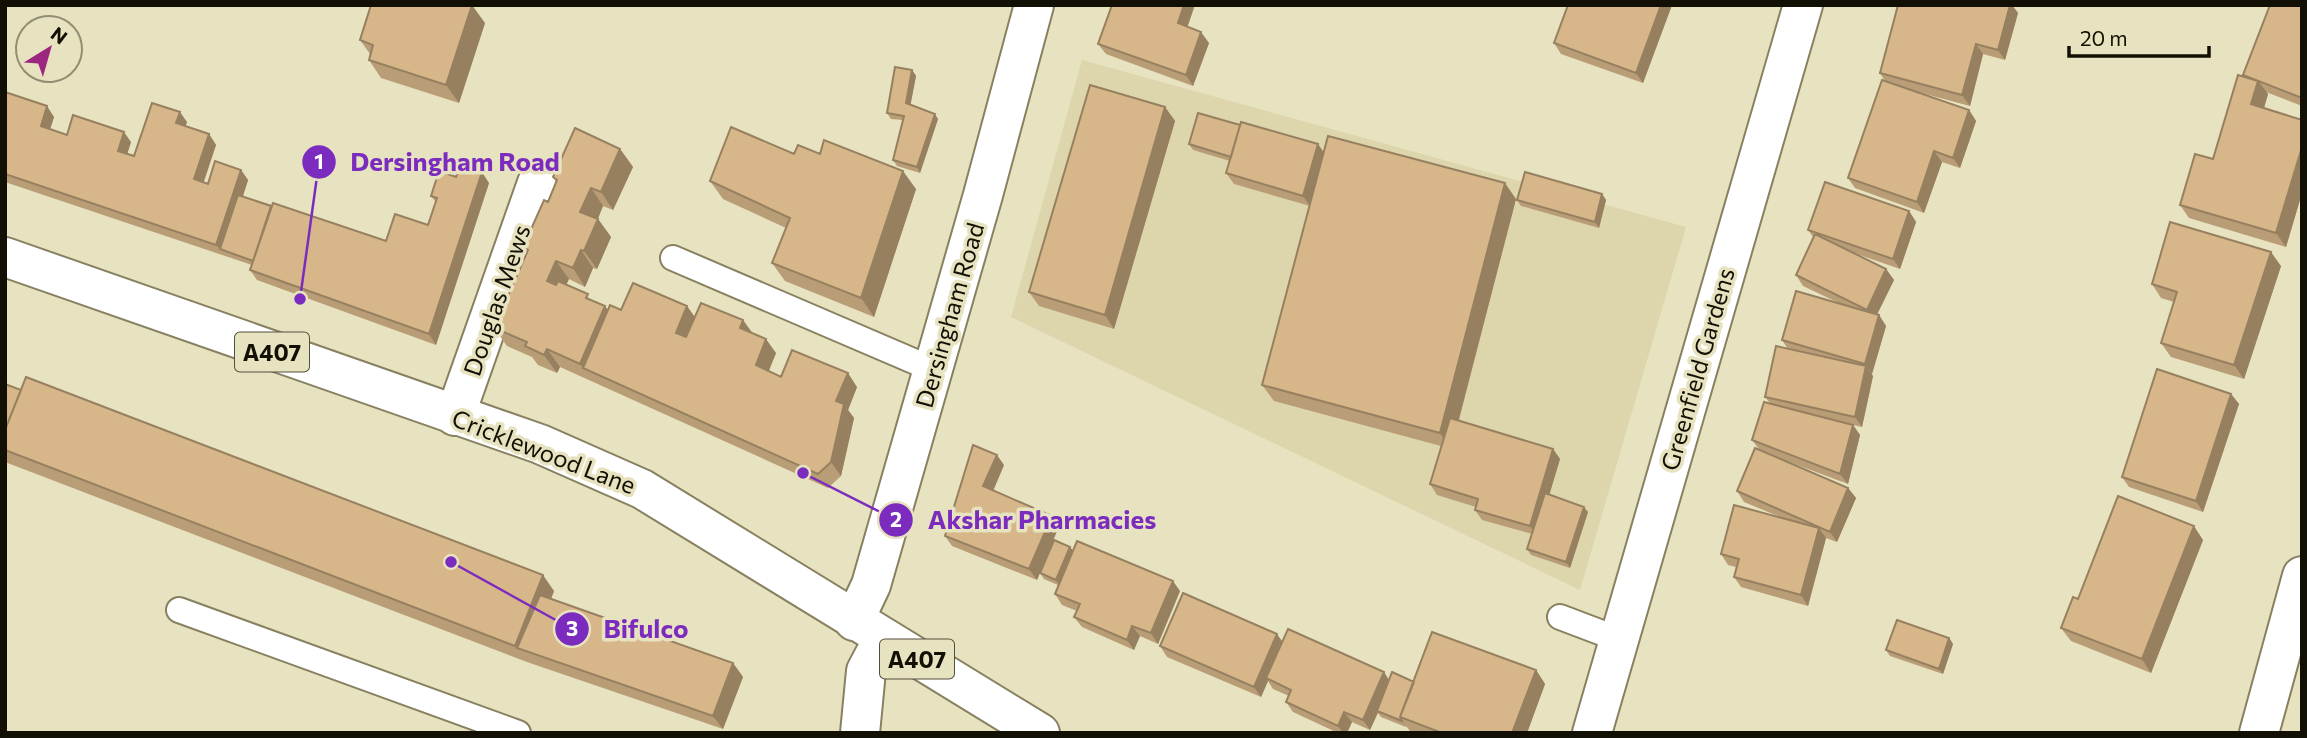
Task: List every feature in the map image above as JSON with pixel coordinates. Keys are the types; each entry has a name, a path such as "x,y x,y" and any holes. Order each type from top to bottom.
{"main road":[{"name":"Dersingham Road","path":"860,733 870,589 1034,5"},
{"name":"Greenfield Gardens","path":"1592,733 1803,5"},
{"name":"Douglas Mews","path":"455,416 537,183"},
{"name":"Cricklewood Lane","path":"5,257 540,444 642,489 1040,733"},
{"path":"2259,733 2302,576"}],"lane":[{"path":"673,258 932,369"},
{"path":"179,610 518,733"},
{"path":"1560,617 1618,639"}],"shaded area":[{"path":"1082,60 1686,227 1580,590 1011,317"}],"building":[{"path":"371,5 472,5 446,85 369,60 373,45 360,40"},
{"path":"1112,5 1184,5 1178,23 1201,32 1186,75 1098,44"},
{"path":"1568,5 1661,5 1636,73 1554,43"},
{"path":"1898,5 2010,5 1998,50 1976,44 1962,95 1880,73"},
{"path":"2270,5 2302,5 2302,98 2243,75"},
{"path":"895,67 912,70 906,103 935,114 917,167 893,160 904,116 887,113"},
{"path":"2238,75 2258,81 2251,104 2302,120 2302,147 2276,233 2180,205 2195,154 2213,159"},
{"path":"1882,80 1969,110 1953,158 1934,151 1917,202 1848,178"},
{"path":"1090,85 1165,107 1105,315 1029,292"},
{"path":"5,92 47,106 41,126 67,135 73,115 124,132 118,151 134,156 152,103 180,112 176,123 209,134 194,179 208,184 215,161 241,170 216,245 5,174"},
{"path":"1198,113 1240,125 1231,157 1189,144"},
{"path":"1241,122 1318,144 1303,196 1226,173"},
{"path":"731,127 794,154 798,145 820,154 824,140 903,171 861,298 772,263 790,218 710,181"},
{"path":"575,128 620,149 601,192 591,188 580,212 598,219 584,251 581,250 573,268 556,261 547,281 556,285 558,281 588,294 586,298 605,306 580,364 547,349 544,355 525,346 527,342 494,328 528,250 523,247 544,200 548,202 557,180 553,177"},
{"path":"1328,136 1505,183 1440,433 1262,385"},
{"path":"460,165 482,172 429,334 250,270 273,203 386,241 395,214 428,225 437,198 431,196 439,171 456,177"},
{"path":"1525,172 1602,194 1595,222 1517,200"},
{"path":"1825,182 1909,211 1893,259 1808,230"},
{"path":"238,195 271,206 253,261 220,249"},
{"path":"2170,222 2271,252 2234,365 2161,343 2177,292 2152,284"},
{"path":"1815,234 1886,269 1867,310 1796,275"},
{"path":"633,283 687,306 676,333 686,337 701,303 743,320 740,328 766,339 756,365 781,377 792,350 848,373 836,401 844,404 831,462 818,474 583,368 610,305 621,310"},
{"path":"1796,291 1879,315 1865,364 1782,340"},
{"path":"1776,346 1866,366 1855,417 1765,397"},
{"path":"2157,369 2231,394 2196,501 2122,477"},
{"path":"26,377 543,575 515,646 5,450 5,430"},
{"path":"5,384 21,390 5,430"},
{"path":"1764,402 1853,425 1840,474 1752,440"},
{"path":"1450,418 1553,449 1530,526 1475,510 1478,499 1430,484"},
{"path":"973,445 997,455 983,486 1052,516 1029,569 945,536"},
{"path":"1755,448 1848,488 1830,532 1737,491"},
{"path":"1545,493 1584,507 1566,562 1527,549"},
{"path":"2118,496 2194,526 2142,659 2061,628 2073,597 2078,599"},
{"path":"1734,505 1819,528 1801,595 1734,577 1739,559 1721,554"},
{"path":"1054,540 1070,547 1056,580 1040,573"},
{"path":"1077,541 1173,581 1151,633 1132,626 1127,640 1074,617 1080,604 1055,594"},
{"path":"1183,593 1277,634 1254,687 1160,646"},
{"path":"540,595 733,663 713,716 517,648"},
{"path":"1897,620 1949,638 1939,669 1886,650"},
{"path":"1288,629 1384,672 1363,720 1344,712 1338,726 1286,702 1291,690 1266,678"},
{"path":"1432,632 1536,670 1512,733 1442,733 1400,717"},
{"path":"1392,672 1414,682 1400,717 1402,721 1377,711"}],"place":[{"name":"Dersingham Road","path":"300,299"},
{"name":"Akshar Pharmacies","path":"803,473"},
{"name":"Bifulco","path":"451,562"}]}
